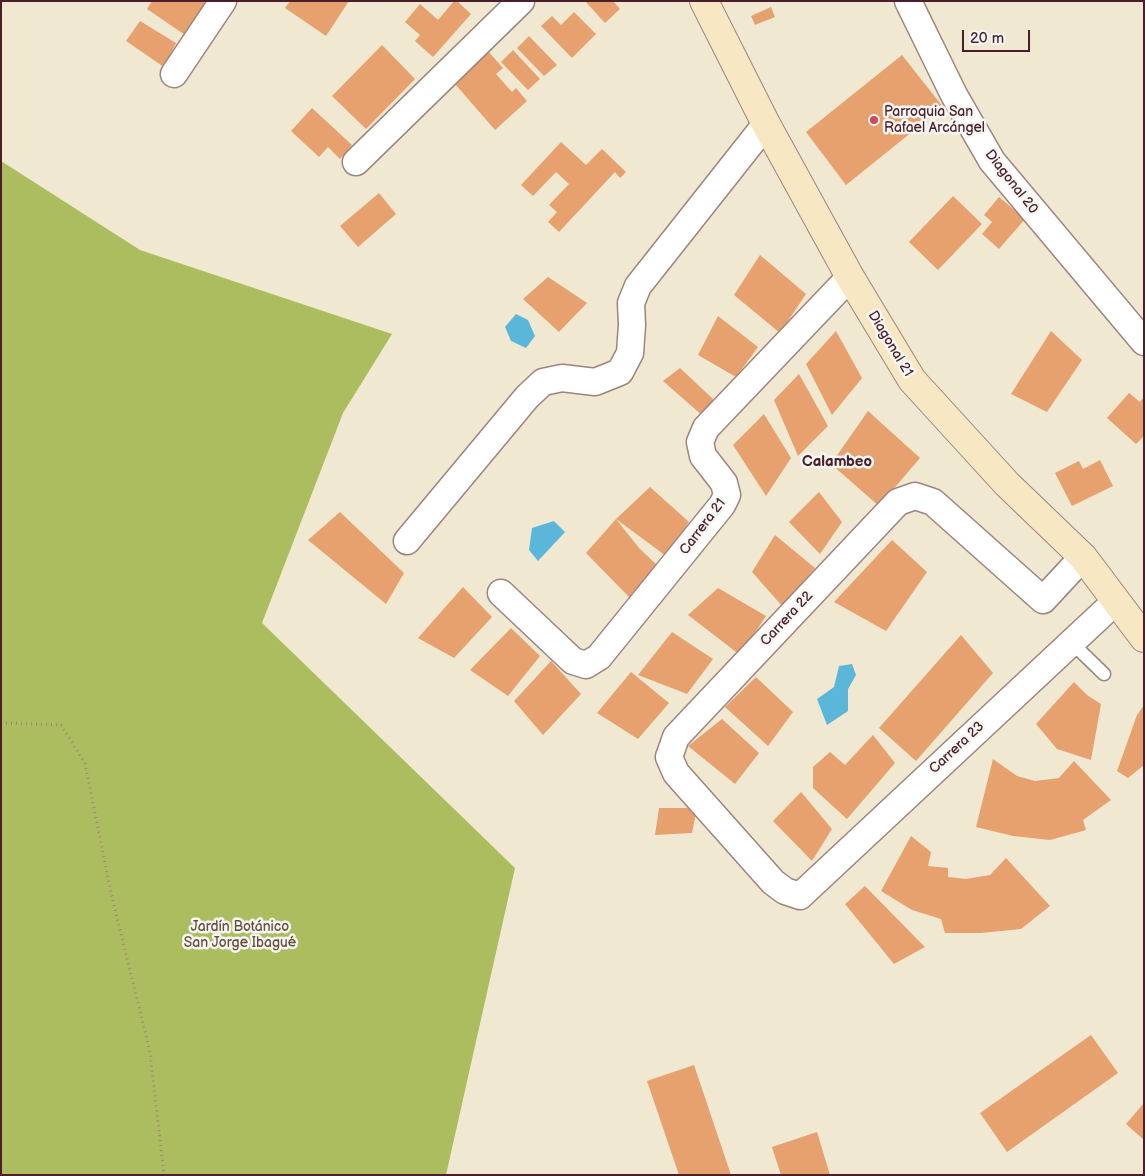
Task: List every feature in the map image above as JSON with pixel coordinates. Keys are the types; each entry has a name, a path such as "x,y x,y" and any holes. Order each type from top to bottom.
{"street":[{"path":"174,74 223,1"},
{"path":"356,162 521,1"},
{"name":"Diagonal 21","path":"704,1 766,124 850,277 912,380 1008,484 1082,557 1144,638"},
{"name":"Diagonal 20","path":"908,1 954,96 992,161 1144,342"},
{"path":"407,541 527,397 543,382 562,378 595,382 620,372 630,353 632,304 638,286 766,124"},
{"name":"Carrera 21","path":"502,593 573,661 586,665 599,657 722,505 726,495 724,483 703,456 700,442 706,428 850,277"},
{"name":"Carrera 22","path":"800,896 785,891 773,882 676,773 670,757 676,737 898,502 915,496 933,502 1043,600 1082,557"},
{"name":"Carrera 23","path":"800,896 1116,601"}],"lane":[{"path":"1071,642 1104,674"}],"path":[{"path":"1,723 60,725 85,763 111,893 150,1052 164,1175"}],"green space":[{"name":"Jardín Botánico San Jorge Ibagué","path":"1,161 140,250 392,334 343,413 262,623 515,868 446,1175 1,1175"}],"water":[{"path":"516,314 528,320 535,336 526,348 511,341 505,327"},
{"path":"554,521 565,532 538,561 529,550 532,528"},
{"path":"852,664 856,675 848,689 848,711 827,725 817,699 834,687 839,666"}],"building":[{"path":"152,1 202,1 206,4 185,35 147,9"},
{"path":"290,1 349,1 326,36 285,8"},
{"path":"454,1 457,1 471,14 433,57 415,41 420,35 405,22 420,4 438,20"},
{"path":"585,1 613,1 620,9 605,23"},
{"path":"771,7 775,17 755,25 751,16"},
{"path":"574,12 596,34 572,58 541,26 552,16 561,25"},
{"path":"140,21 176,43 164,67 126,41"},
{"path":"529,36 557,65 544,76 517,48"},
{"path":"382,45 415,79 366,129 332,96"},
{"path":"487,50 503,68 496,74 512,92 516,88 527,101 495,130 455,84"},
{"path":"513,50 540,79 528,90 501,62"},
{"name":"Parroquia San Rafael Arcángel","path":"902,55 943,107 846,185 806,132"},
{"path":"312,108 352,145 340,159 328,147 319,157 291,131"},
{"path":"561,142 586,165 602,149 626,172 620,178 615,172 559,232 548,222 557,212 549,205 569,184 556,172 533,196 521,185"},
{"path":"379,193 396,214 358,247 340,226"},
{"path":"953,196 982,224 938,270 909,242"},
{"path":"999,197 1025,219 999,249 982,234 992,222 984,215"},
{"path":"760,255 806,294 780,333 734,295"},
{"path":"548,277 587,303 559,332 523,299"},
{"path":"718,316 758,347 736,377 698,355"},
{"path":"836,331 862,378 832,415 806,364"},
{"path":"1051,331 1082,360 1047,412 1011,394"},
{"path":"680,368 713,399 704,417 663,381"},
{"path":"799,374 828,426 798,456 774,400"},
{"path":"1129,393 1140,402 1144,397 1144,436 1136,444 1107,418"},
{"path":"868,411 920,458 879,506 831,464"},
{"path":"764,414 791,458 766,496 733,445"},
{"path":"1100,460 1113,486 1072,506 1055,473 1079,461 1083,469"},
{"path":"650,487 689,522 666,556 616,519"},
{"path":"819,492 842,522 820,554 789,522"},
{"path":"340,512 404,573 386,604 308,540"},
{"path":"616,519 639,548 659,567 633,601 586,553"},
{"path":"775,535 815,568 783,607 752,572"},
{"path":"892,540 927,572 886,631 834,602"},
{"path":"463,587 492,617 454,658 418,638"},
{"path":"718,588 766,616 740,655 688,615"},
{"path":"511,628 540,656 508,696 470,670"},
{"path":"672,632 713,659 687,694 638,675"},
{"path":"961,635 993,673 916,761 879,728"},
{"path":"551,661 581,694 543,735 514,701"},
{"path":"631,672 669,703 638,739 597,713"},
{"path":"756,677 793,712 768,746 725,707"},
{"path":"1074,682 1087,695 1101,704 1091,760 1057,749 1036,724"},
{"path":"1144,705 1144,765 1128,778 1117,771 1137,715"},
{"path":"722,719 759,753 735,784 688,746"},
{"path":"873,735 895,763 847,819 813,788 813,767 830,752 845,765"},
{"path":"993,759 1017,776 1035,781 1059,778 1074,761 1111,800 1083,820 1086,830 1050,840 1013,836 976,827"},
{"path":"801,792 832,829 812,861 773,821"},
{"path":"659,808 697,808 692,833 655,835"},
{"path":"911,836 931,852 928,866 948,868 948,877 966,879 990,875 1006,858 1050,906 1021,929 981,933 945,933 941,919 912,910 881,891"},
{"path":"865,886 925,947 894,964 845,904"},
{"path":"1091,1035 1118,1073 1007,1152 980,1113"},
{"path":"694,1065 731,1175 679,1175 647,1081"},
{"path":"1144,1103 1144,1140 1126,1124"},
{"path":"817,1132 830,1175 781,1175 772,1147"}],"place":[{"name":"Parroquia San Rafael Arcángel","path":"874,120"}],"district":[{"name":"Calambeo","path":"837,462"}]}
